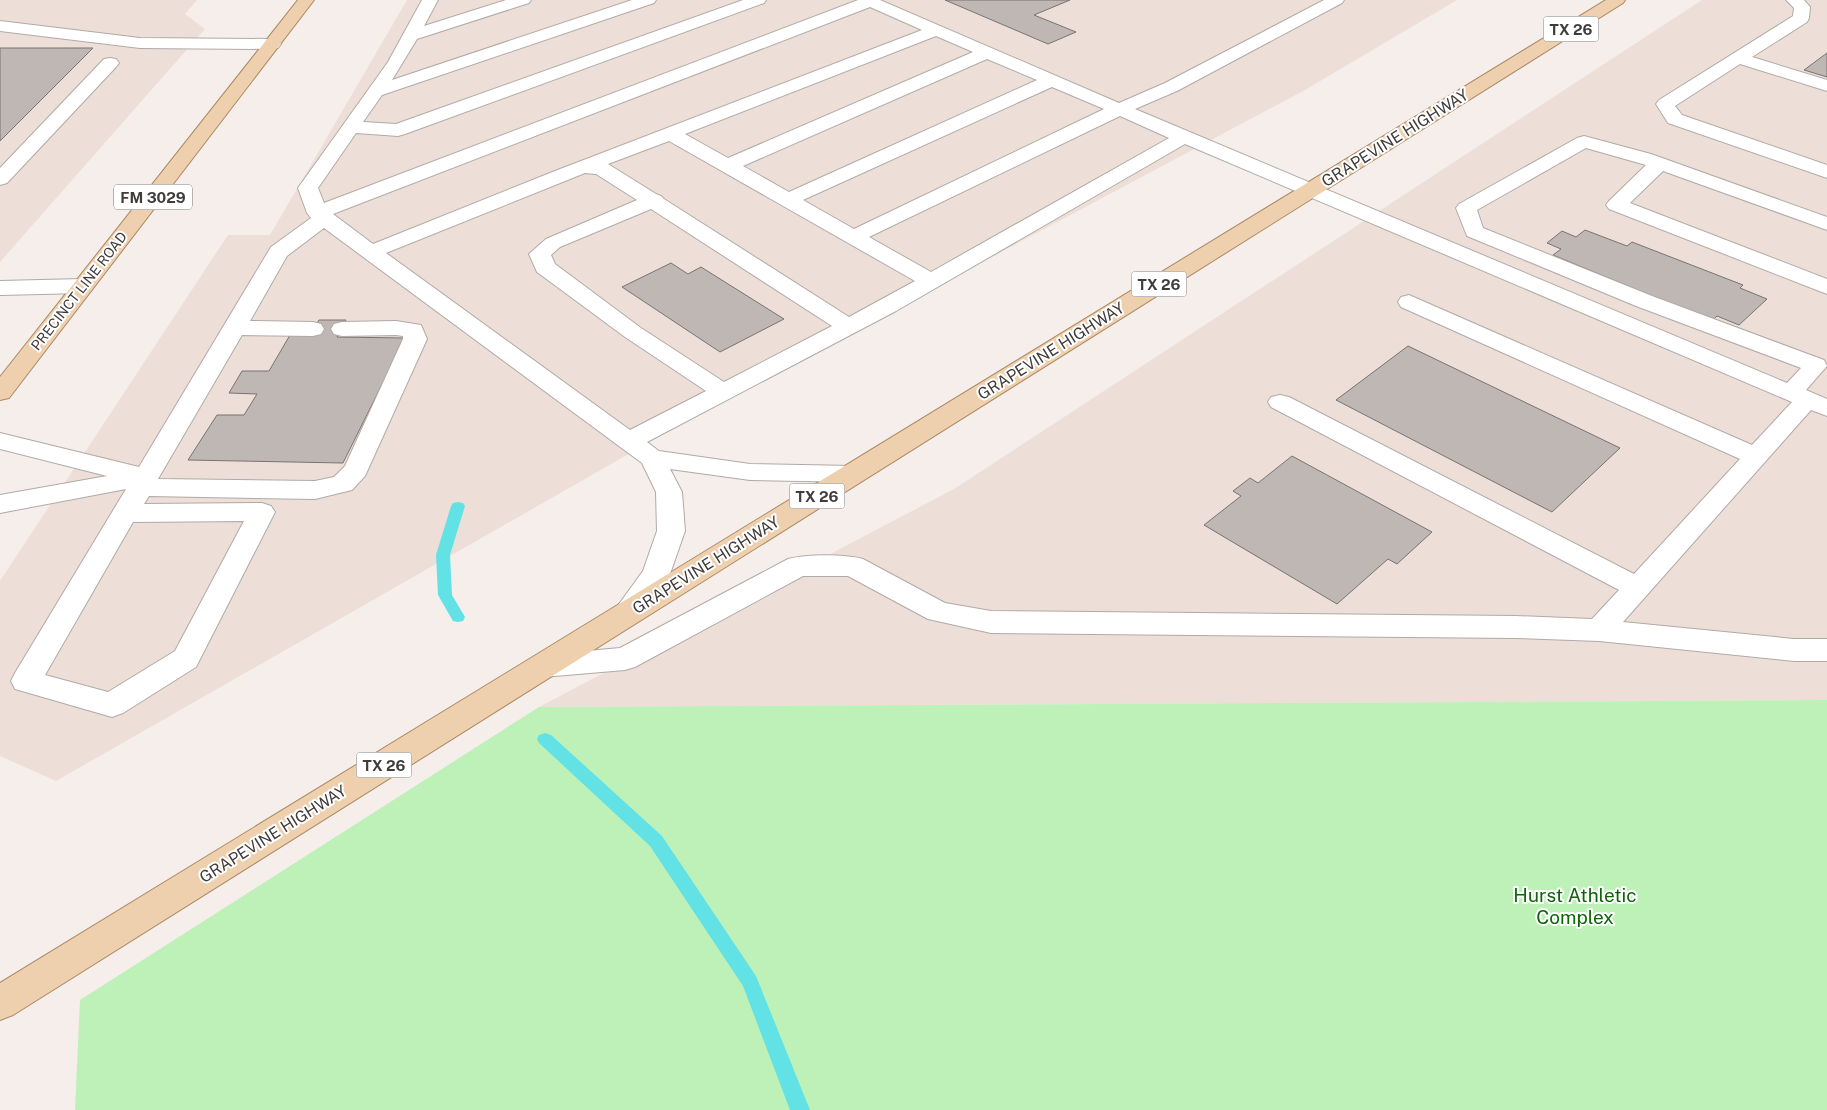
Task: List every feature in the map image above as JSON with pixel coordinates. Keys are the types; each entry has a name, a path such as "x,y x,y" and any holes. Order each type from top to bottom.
{"main road":[{"name":"PRECINCT LINE ROAD","path":"0,393 306,0"},
{"name":"GRAPEVINE HIGHWAY","path":"2,998 49,973 1617,0"}],"lane":[{"path":"430,0 396,62 308,188 321,215 652,458 669,492 671,531 656,574 625,615"},
{"path":"410,36 522,0"},
{"path":"374,92 648,0"},
{"path":"349,127 398,130 758,0"},
{"path":"853,237 1120,109 1171,87 1336,0"},
{"path":"1794,0 1802,7 1801,18 1665,104 1675,119 1827,172"},
{"path":"125,513 262,512 186,658 112,705 26,681 278,252 321,215 868,1 1309,191 1808,400"},
{"path":"0,26 140,43 272,44"},
{"path":"371,252 938,30"},
{"path":"727,166 988,52"},
{"path":"1738,58 1827,86"},
{"path":"0,179 110,63"},
{"path":"788,200 1052,80"},
{"path":"670,134 931,281"},
{"path":"629,441 849,326 1184,137"},
{"path":"1599,630 1636,587 1808,400 1822,360 1732,336 1659,309 1474,232 1466,208 1584,142 1659,164 1827,224"},
{"path":"1659,164 1616,205 1827,287"},
{"path":"584,167 601,168 849,326"},
{"path":"654,200 553,243 540,254 546,267 610,318 673,361 724,392"},
{"path":"0,288 83,286"},
{"path":"1409,302 1756,456"},
{"path":"234,328 313,329"},
{"path":"0,504 143,482 315,490 343,484 356,470 415,339 413,330 396,328 342,329"},
{"path":"1280,402 1636,587"},
{"path":"0,441 143,482"},
{"path":"652,458 750,472 853,474"},
{"path":"543,666 625,658 798,566 853,566 938,612 991,622 1516,627 1599,630 1794,650 1827,650"}],"shaded area":[{"path":"0,0 197,0 185,14 205,29 0,262"},
{"path":"407,0 1457,0 1305,90 718,403 56,781 0,756 0,581 228,235 270,235"},
{"path":"1702,0 1827,0 1827,700 539,707 954,489"}],"green space":[{"name":"Hurst Athletic Complex","path":"1827,700 1827,1110 75,1110 80,1000 539,707"}],"building":[{"path":"945,0 1070,0 1034,15 1076,32 1048,44"},
{"path":"0,48 93,48 0,141"},
{"path":"1827,53 1827,77 1804,70"},
{"path":"1585,230 1627,246 1632,242 1743,285 1740,288 1767,299 1739,325 1717,316 1712,321 1553,255 1561,249 1547,243 1562,231 1576,237"},
{"path":"671,263 688,274 701,267 784,319 720,352 622,287"},
{"path":"319,320 346,320 337,337 405,338 343,463 188,460 217,415 244,415 257,394 229,393 242,371 269,371 290,335 309,335"},
{"path":"1408,346 1620,448 1552,512 1336,400"},
{"path":"1292,456 1432,532 1397,564 1388,559 1337,604 1204,525 1241,496 1233,491 1250,478 1258,483"}],"waterway":[{"path":"458,506 443,555 445,595 458,617"},
{"path":"545,739 656,841 750,982 800,1110"}]}
